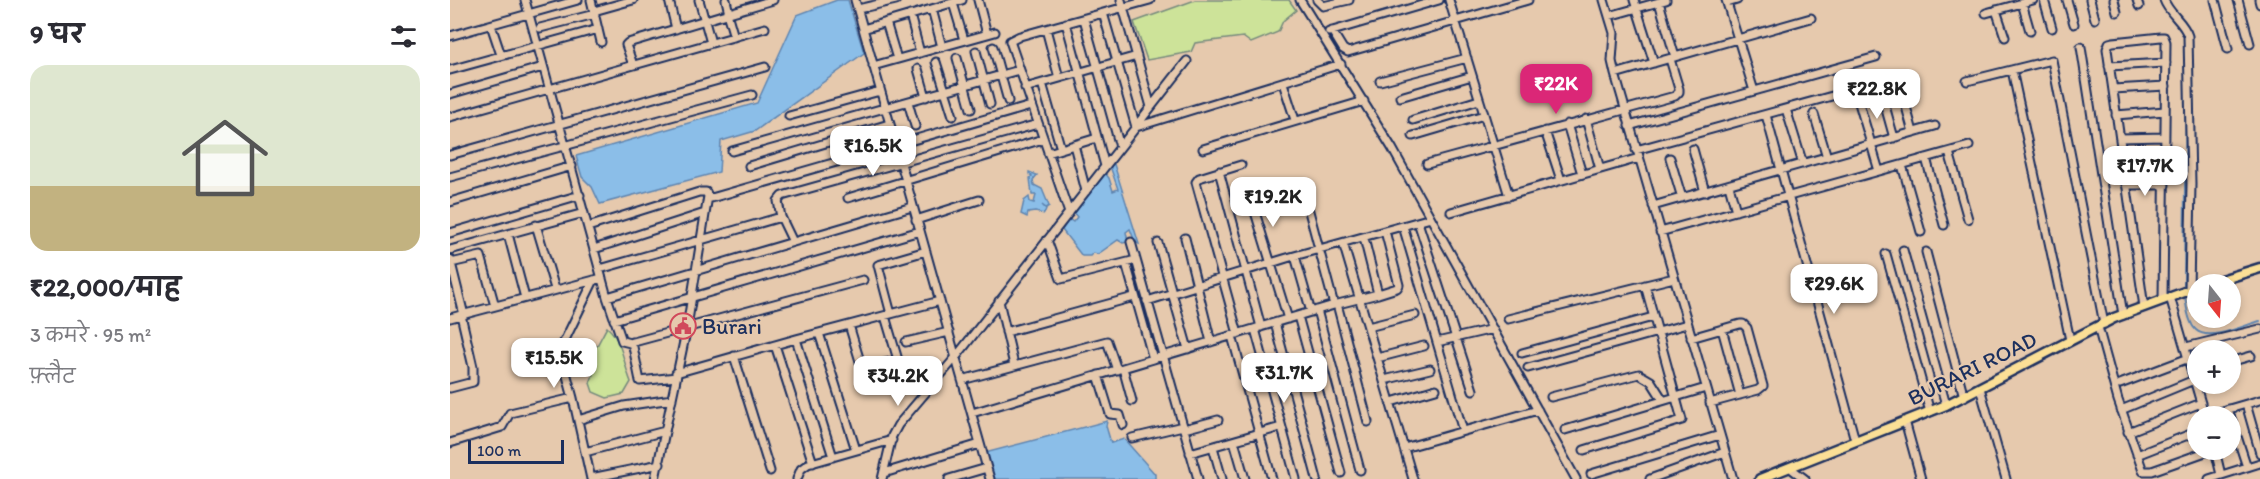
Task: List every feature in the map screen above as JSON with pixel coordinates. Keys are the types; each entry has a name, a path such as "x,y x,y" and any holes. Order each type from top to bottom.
{"main road":[{"path":"2241,274 2260,268"},
{"name":"BURARI ROAD","path":"1760,479 1793,468 1855,440 1946,405 2101,325 2180,293"}],"street":[{"path":"525,0 600,269 598,279 560,350 591,479 660,464"},
{"path":"450,36 578,0"},
{"path":"591,0 601,42"},
{"path":"540,28 633,0"},
{"path":"669,0 676,29"},
{"path":"699,0 711,43"},
{"path":"726,0 734,37"},
{"path":"633,65 627,44 772,0"},
{"path":"855,0 990,479"},
{"path":"858,9 896,0"},
{"path":"863,29 962,0"},
{"path":"873,66 991,33 978,0"},
{"path":"1069,213 1010,41 1103,13 1122,4 1150,0"},
{"path":"1300,0 1343,50 1348,52 1528,0"},
{"path":"1317,0 1323,6 1349,0"},
{"path":"1327,32 1438,0"},
{"path":"1449,0 1509,196"},
{"path":"1604,0 1614,33 1612,61 1624,108 1733,479"},
{"path":"1634,0 1654,63"},
{"path":"1737,0 1726,1 1754,91"},
{"path":"1986,13 2033,0"},
{"path":"2044,0 2052,28"},
{"path":"2067,0 2074,24"},
{"path":"2090,0 2095,19"},
{"path":"2114,0 2117,12"},
{"path":"2164,0 2188,36 2191,184 2180,293"},
{"path":"2215,0 2229,49"},
{"path":"2238,0 2250,44"},
{"path":"1427,164 1677,94 1679,89 1662,1 1609,16"},
{"path":"2024,2 2030,30"},
{"path":"953,3 964,40"},
{"path":"1122,4 1151,107"},
{"path":"932,9 942,46"},
{"path":"1996,10 2005,37"},
{"path":"1103,13 1136,127"},
{"path":"910,15 920,52"},
{"path":"1615,74 1811,18"},
{"path":"1084,19 1120,147"},
{"path":"886,22 897,59"},
{"path":"1066,23 1105,166"},
{"path":"491,25 501,56"},
{"path":"450,117 765,28"},
{"path":"450,70 598,29"},
{"path":"1046,29 1059,78"},
{"path":"1327,32 1341,64 1431,218 1576,479"},
{"path":"2144,307 2107,49 2109,43 2164,37 2166,42 2164,185 2187,351"},
{"path":"993,47 1008,101"},
{"path":"2081,47 2123,315"},
{"path":"976,51 990,104"},
{"path":"1025,88 1137,56"},
{"path":"1629,126 1876,57"},
{"path":"957,58 971,110"},
{"path":"1380,81 1467,58"},
{"path":"1967,81 2052,60 2101,325 2128,432 2141,469 2145,473 2187,459"},
{"path":"883,476 891,440 898,425 956,357 1187,61"},
{"path":"936,62 953,116"},
{"path":"2109,66 2166,63"},
{"path":"1136,127 1341,64"},
{"path":"450,94 543,67"},
{"path":"450,155 765,67"},
{"path":"918,69 926,97"},
{"path":"732,151 1019,70"},
{"path":"2013,70 2070,340"},
{"path":"1400,97 1472,76"},
{"path":"1042,83 1061,149"},
{"path":"1283,83 1295,120"},
{"path":"2113,89 2166,86"},
{"path":"789,116 880,91"},
{"path":"1902,92 1913,132"},
{"path":"450,177 752,95"},
{"path":"1882,95 1894,138"},
{"path":"1451,212 1600,169 1637,154 1832,96"},
{"path":"1413,120 1479,99"},
{"path":"1203,148 1364,101"},
{"path":"908,102 915,126"},
{"path":"1859,103 1879,171"},
{"path":"708,200 1032,106"},
{"path":"1786,109 1803,164"},
{"path":"2116,115 2165,111"},
{"path":"1814,114 1827,157"},
{"path":"1413,136 1484,115"},
{"path":"1766,115 1855,440"},
{"path":"1586,119 1600,169"},
{"path":"749,166 889,124"},
{"path":"793,242 781,217 778,201 782,196 1038,124"},
{"path":"1568,124 1582,174"},
{"path":"1653,206 1935,126"},
{"path":"1545,131 1561,180"},
{"path":"2120,138 2165,137"},
{"path":"1048,153 1097,138"},
{"path":"848,198 1043,139"},
{"path":"1074,145 1086,191"},
{"path":"1660,232 1969,146"},
{"path":"1693,149 1705,192"},
{"path":"1949,152 1968,219"},
{"path":"1670,158 1682,198"},
{"path":"1926,158 1944,225"},
{"path":"2123,161 2165,160"},
{"path":"1240,165 1199,178 1196,182 1223,278 1259,434 1272,479"},
{"path":"1902,165 1921,232"},
{"path":"450,202 572,166"},
{"path":"1219,171 1281,427 1296,479"},
{"path":"1730,185 1736,211"},
{"path":"2126,185 2164,185"},
{"path":"588,227 699,192 706,192 708,200 693,295 660,464 655,479"},
{"path":"450,233 580,195"},
{"path":"1251,199 1288,319"},
{"path":"916,220 979,200"},
{"path":"1306,200 1368,422"},
{"path":"607,297 912,207"},
{"path":"450,250 584,213"},
{"path":"594,249 705,213"},
{"path":"600,269 781,217"},
{"path":"1147,301 1431,218"},
{"path":"1418,222 1473,390"},
{"path":"536,225 555,290"},
{"path":"1403,226 1463,431"},
{"path":"614,320 693,295 920,231"},
{"path":"972,413 1397,288 1399,285 1385,231"},
{"path":"508,234 525,298"},
{"path":"1185,238 1211,342"},
{"path":"1364,238 1378,294"},
{"path":"1047,240 1061,279 1136,261"},
{"path":"1131,242 1198,479"},
{"path":"1158,243 1188,349"},
{"path":"1343,243 1413,479"},
{"path":"1903,250 1946,405"},
{"path":"849,325 862,368 898,360 878,266 926,251"},
{"path":"1926,252 1964,397"},
{"path":"1886,254 1930,412"},
{"path":"450,388 473,382 473,367 450,261 481,256 495,306"},
{"path":"1295,256 1314,311 1360,470"},
{"path":"1126,263 1152,359"},
{"path":"1508,319 1674,278"},
{"path":"450,318 598,279"},
{"path":"598,279 607,297 622,341 632,342 864,280"},
{"path":"1584,450 1680,422 1682,418 1645,285"},
{"path":"1006,332 1134,297"},
{"path":"632,342 640,381 676,375 795,339 940,301"},
{"path":"999,302 1014,365"},
{"path":"1368,327 1415,315"},
{"path":"1298,316 1341,473"},
{"path":"1522,353 1653,317"},
{"path":"1275,323 1317,479"},
{"path":"1527,368 1688,324"},
{"path":"1691,338 1740,324 1746,325 1762,386 1758,390 1710,403"},
{"path":"1437,342 1493,329"},
{"path":"1722,329 1740,395"},
{"path":"2186,347 2260,329"},
{"path":"906,342 949,332"},
{"path":"819,333 856,450"},
{"path":"795,339 833,457"},
{"path":"962,380 1107,341 1132,401"},
{"path":"775,345 813,463"},
{"path":"1377,358 1424,346"},
{"path":"2241,359 2251,356"},
{"path":"734,357 770,471"},
{"path":"2120,384 2187,359"},
{"path":"1384,380 1430,369"},
{"path":"1551,397 1639,374 1652,381 1663,400"},
{"path":"1098,375 1110,414 1120,415 1123,425"},
{"path":"2121,410 2187,379"},
{"path":"1565,430 1706,388"},
{"path":"1980,388 2006,479"},
{"path":"1391,402 1436,389"},
{"path":"2199,394 2202,406"},
{"path":"450,443 502,427 510,413 573,398"},
{"path":"578,420 624,406 672,399"},
{"path":"2239,406 2260,400"},
{"path":"2128,432 2201,403"},
{"path":"2246,404 2260,453"},
{"path":"1404,448 1538,410"},
{"path":"1132,438 1218,420"},
{"path":"1905,421 1921,479"},
{"path":"1190,453 1281,427"},
{"path":"585,452 666,431"},
{"path":"1592,474 1720,435"},
{"path":"2137,455 2187,435"},
{"path":"798,478 804,466 891,440"},
{"path":"1234,441 1245,479"},
{"path":"883,476 980,444"},
{"path":"1213,447 1222,479"},
{"path":"1650,479 1725,452"},
{"path":"2241,457 2244,468 2243,479"},
{"path":"2216,460 2220,477"},
{"path":"2209,479 2260,463"},
{"path":"949,479 987,468"},
{"path":"1793,468 1796,479"},
{"path":"1793,468 1805,479"}],"green space":[{"path":"1195,0 1289,0 1296,10 1283,21 1278,32 1251,43 1243,37 1195,43 1191,52 1147,60 1134,22"},
{"path":"607,327 620,346 631,382 624,394 607,398 593,392 590,383 593,375 590,371 580,373 581,366 592,354"}],"water":[{"path":"837,0 848,0 864,53 755,131 721,141 719,172 600,204 592,187 582,177 576,156 757,103 797,15"},
{"path":"1113,161 1139,244 1135,242 1130,229 1126,232 1128,242 1123,243 1118,240 1098,254 1082,256 1062,230 1069,219 1073,222 1077,217 1074,213 1104,172 1109,178 1113,191 1118,189 1110,166"},
{"path":"1029,172 1037,175 1033,180 1034,185 1042,189 1049,206 1046,208 1042,205 1046,209 1044,214 1028,213 1027,217 1021,214 1024,201 1029,197 1030,202 1034,203 1036,195 1032,195 1030,178 1032,176"},
{"path":"1107,421 1106,426 1111,443 1124,439 1155,474 1155,479 993,479 985,453"}],"waterway":[{"path":"2184,289 2186,79"},
{"path":"2185,295 2191,323 2196,330 2202,333 2218,333 2260,321"}],"place":[{"name":"Burari","path":"683,326"}]}
